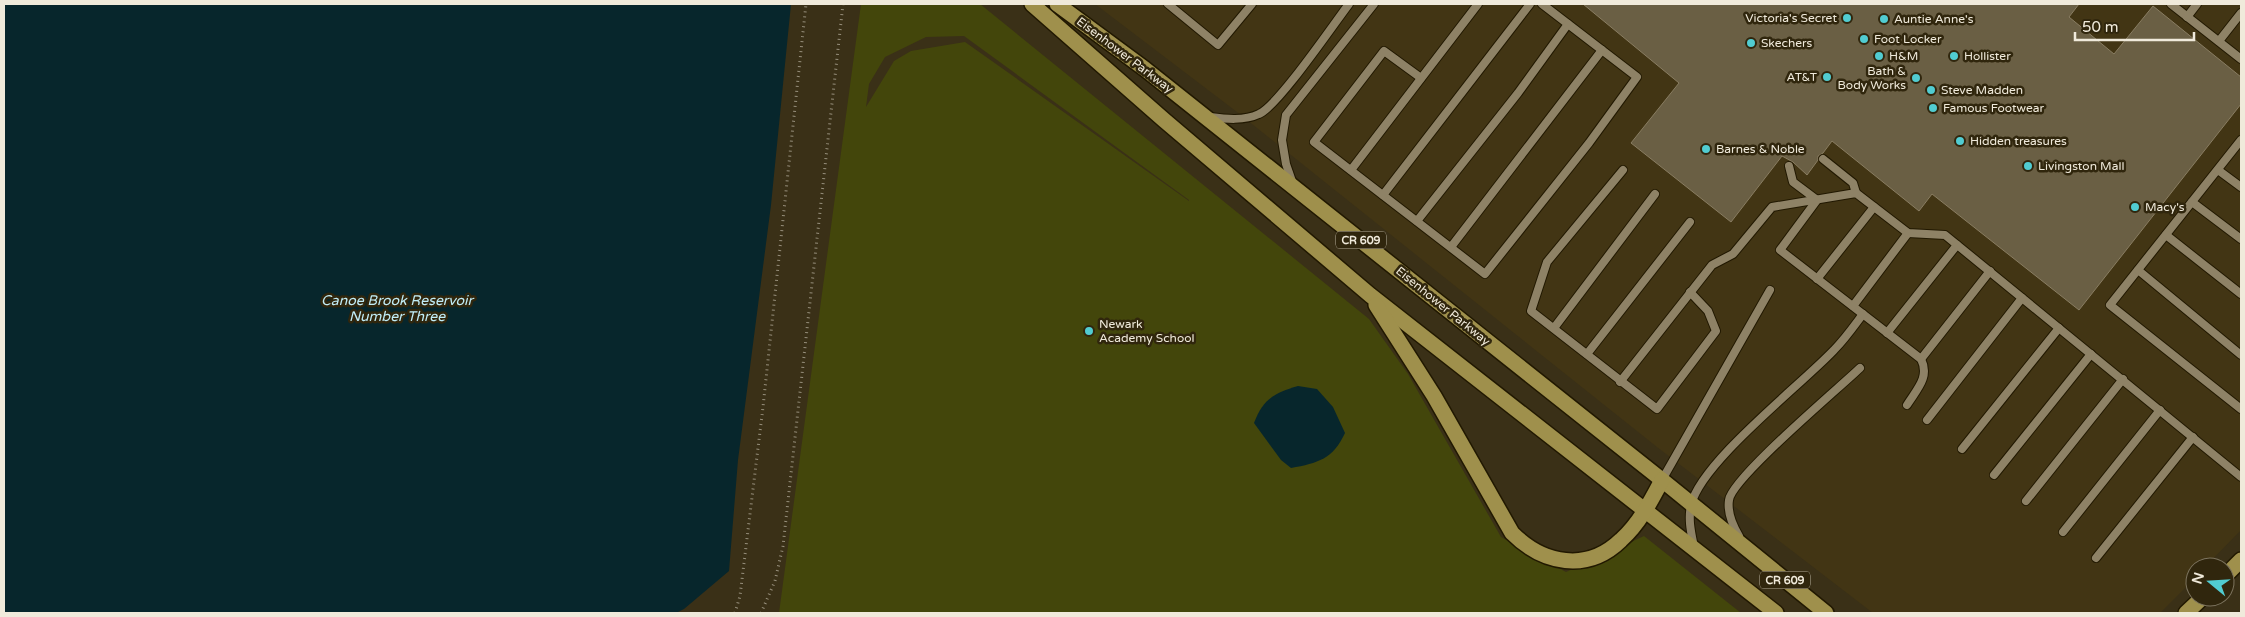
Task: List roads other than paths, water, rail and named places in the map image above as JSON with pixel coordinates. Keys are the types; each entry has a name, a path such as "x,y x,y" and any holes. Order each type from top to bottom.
{"main road":[{"name":"Eisenhower Parkway","path":"1032,4 1164,120 1370,295 1776,613"},
{"name":"Eisenhower Parkway","path":"1057,4 1206,117 1826,613"},
{"path":"1370,295 1429,389 1512,533 1523,544 1543,556 1566,561 1596,556 1622,540 1646,510 1662,480"}],"lane":[{"path":"1168,4 1218,45 1252,4"},
{"path":"1206,117 1235,119 1260,114 1278,98 1349,4"},
{"path":"1295,188 1286,164 1282,140 1286,115 1374,4"},
{"path":"1383,195 1530,4"},
{"path":"1421,78 1384,51 1314,142 1485,274 1589,143 1637,77 1542,4"},
{"path":"2171,4 2241,59"},
{"path":"2187,17 2197,4"},
{"path":"1351,170 1475,5"},
{"path":"2219,42 2241,13"},
{"path":"1417,221 1518,93 1568,24"},
{"path":"1451,247 1602,50"},
{"path":"2241,140 2110,305 2241,409"},
{"path":"1823,159 1853,183 1856,193 1908,233 1945,235 2241,477"},
{"path":"1789,166 1793,182 1817,200"},
{"path":"1623,170 1547,262 1531,311 1657,409 1716,331 1708,311 1690,292"},
{"path":"2218,170 2241,188"},
{"path":"1620,382 1712,265 1733,254 1772,207 1856,193"},
{"path":"1554,328 1655,194"},
{"path":"1817,200 1780,250 1921,359 1925,368 1924,380 1907,405"},
{"path":"2192,202 2241,239"},
{"path":"1817,279 1874,207"},
{"path":"1587,354 1690,222"},
{"path":"1853,306 1908,233"},
{"path":"2166,235 2241,294"},
{"path":"1887,333 1957,245"},
{"path":"2138,270 2241,355"},
{"path":"1921,359 1990,271"},
{"path":"1662,480 1770,290"},
{"path":"1927,420 2022,298"},
{"path":"1694,548 1689,521 1691,504 1704,479 1727,452 1836,349 1863,314"},
{"path":"1962,448 2059,328"},
{"path":"1994,475 2091,354"},
{"path":"1744,547 1731,523 1729,499 1744,475 1860,368"},
{"path":"2026,501 2123,380"},
{"path":"2062,532 2160,410"},
{"path":"2096,558 2193,437"}],"water":[{"name":"Canoe Brook Reservoir Number Three","path":"4,4 791,4 771,205 738,460 729,571 684,609 676,613 4,613"},
{"path":"1298,386 1317,389 1333,407 1345,433 1335,449 1324,458 1317,462 1291,468 1281,460 1254,423 1261,408 1270,398 1282,391"}],"place":[{"name":"Victoria's Secret","path":"1847,18"},
{"name":"Auntie Anne's","path":"1884,19"},
{"name":"Foot Locker","path":"1864,39"},
{"name":"Skechers","path":"1751,43"},
{"name":"H&M","path":"1879,56"},
{"name":"Hollister","path":"1954,56"},
{"name":"AT&T","path":"1827,77"},
{"name":"Bath & Body Works","path":"1916,78"},
{"name":"Steve Madden","path":"1931,90"},
{"name":"Famous Footwear","path":"1933,108"},
{"name":"Hidden treasures","path":"1960,141"},
{"name":"Barnes & Noble","path":"1706,149"},
{"name":"Livingston Mall","path":"2028,166"},
{"name":"Macy's","path":"2135,207"},
{"name":"Newark Academy School","path":"1089,331"}]}
